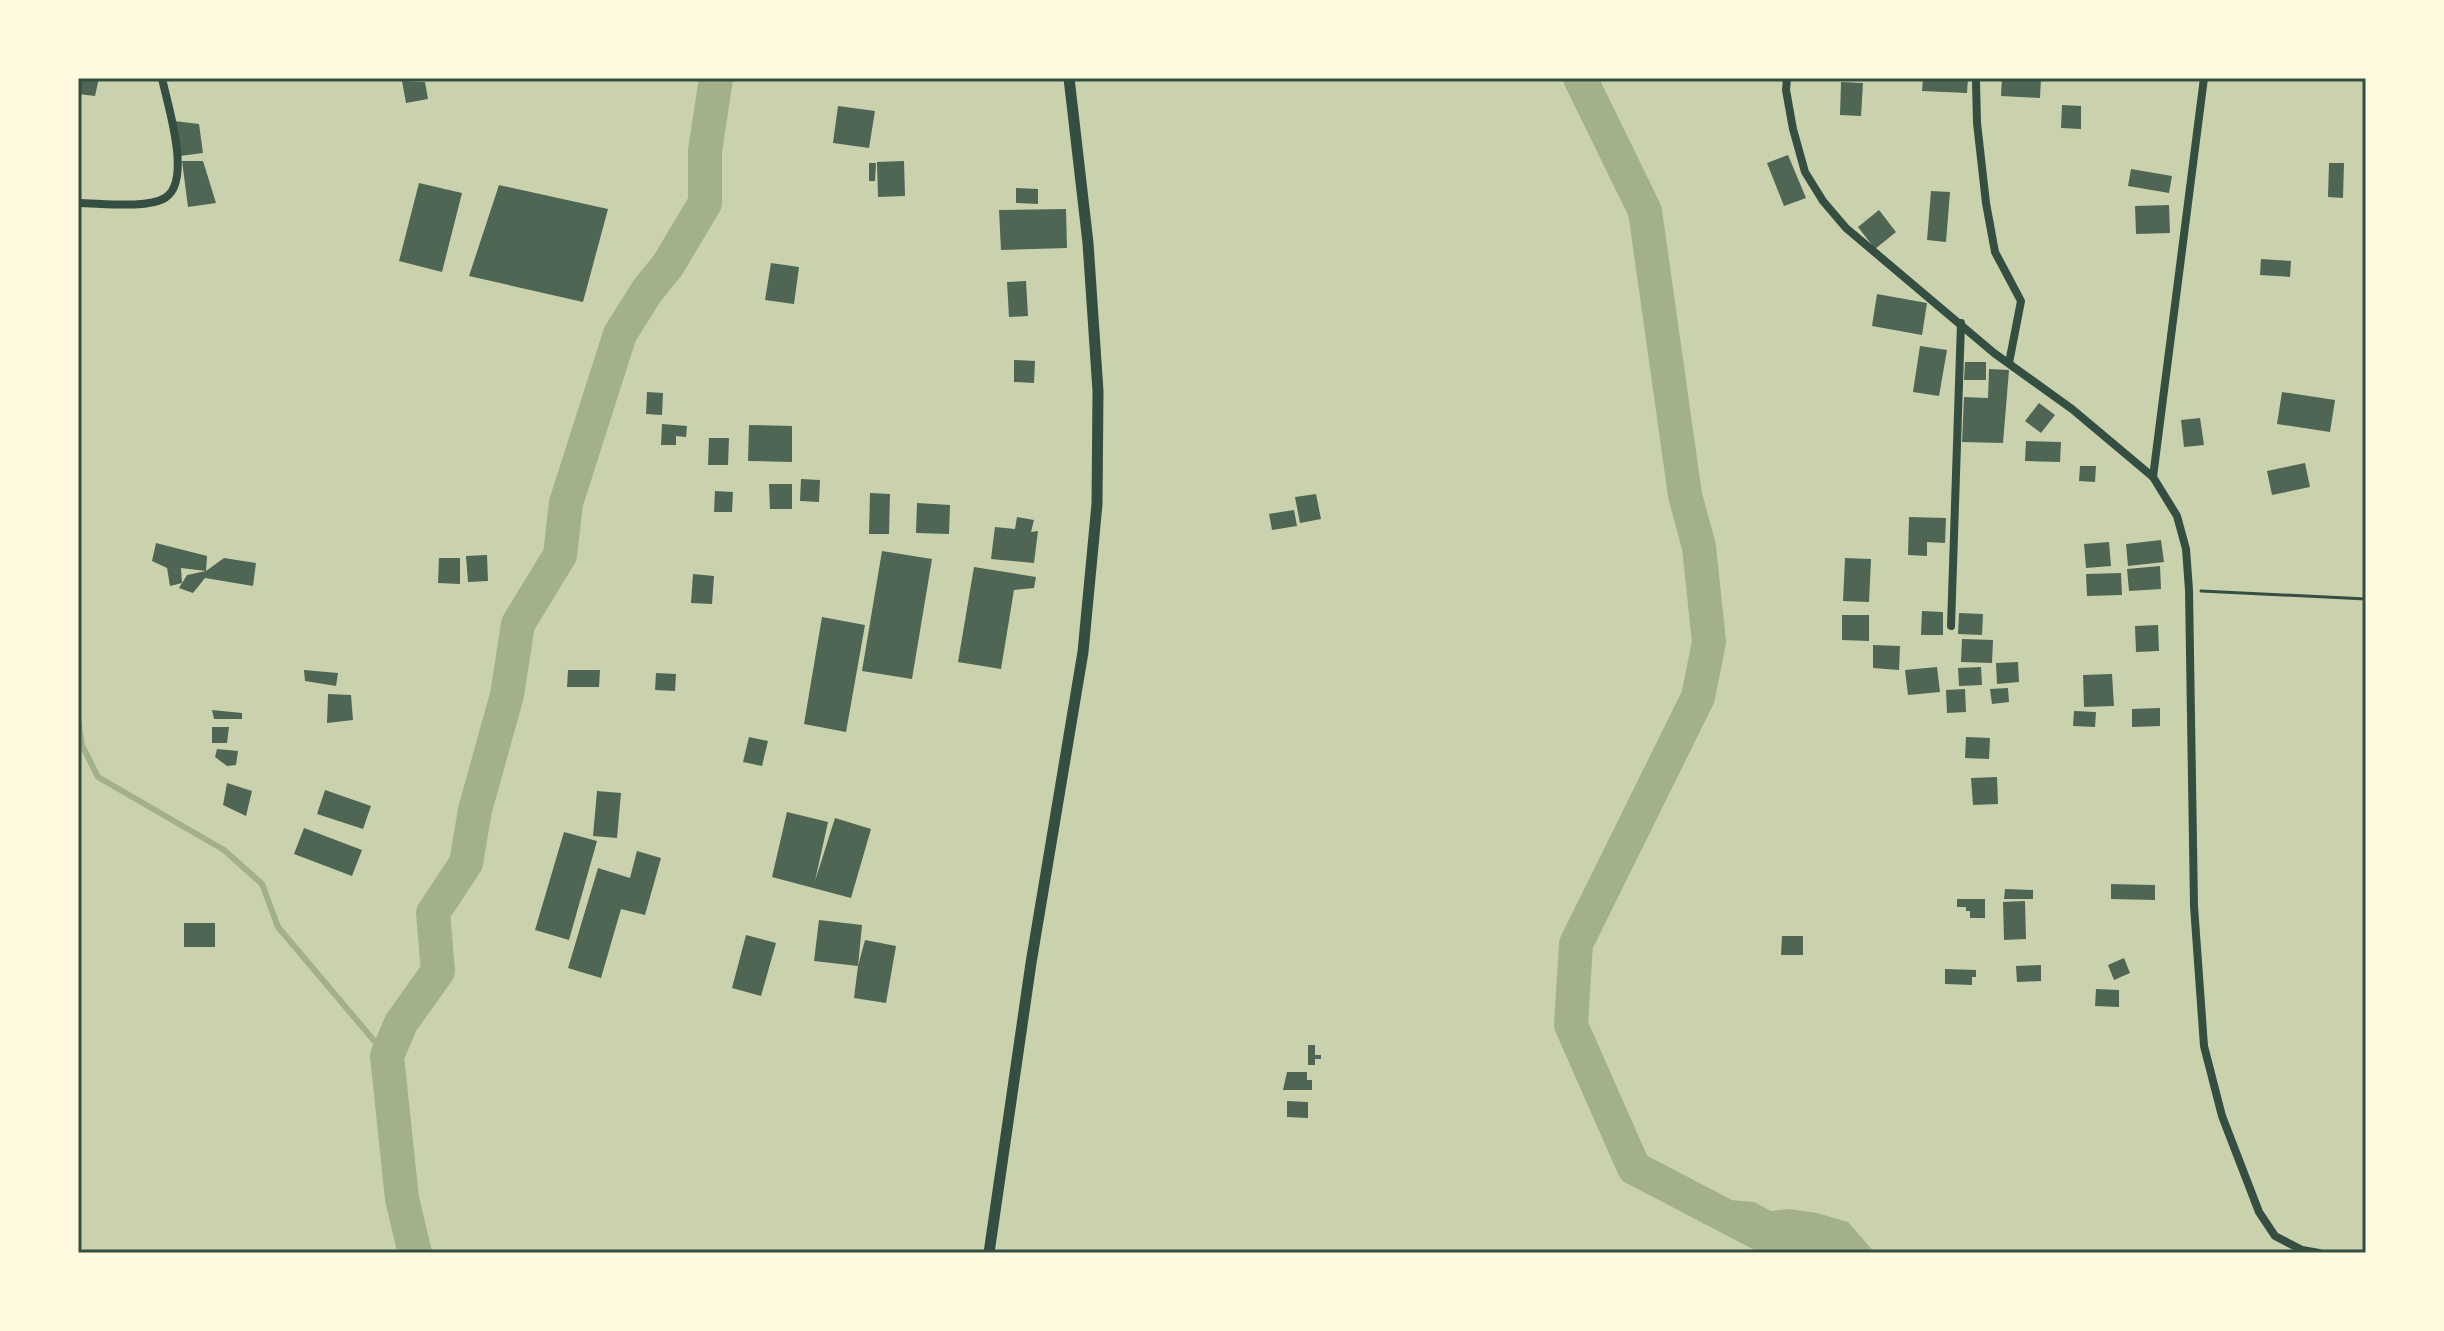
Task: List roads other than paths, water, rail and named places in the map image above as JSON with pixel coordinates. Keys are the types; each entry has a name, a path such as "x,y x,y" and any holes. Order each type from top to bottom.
{"street":[{"path":"78,203 145,203 166,198 176,185 179,165 162,78"},
{"path":"989,1253 1029,978 1083,652 1097,504 1098,391 1088,243 1069,78"},
{"path":"1787,78 1793,129 1805,172 1823,201 1846,228 2153,477 2177,516 2186,549 2189,590 2194,906 2204,1046 2222,1116 2259,1212 2275,1236 2302,1250 2319,1253"},
{"path":"2153,477 2204,78"},
{"path":"1976,82 1977,123 1995,252 2021,301 2009,363"},
{"path":"1951,626 1961,323"}],"waterway":[{"path":"415,1253 402,1199 387,1056 401,1023 438,971 433,913 466,863 475,810 507,695 518,624 560,555 566,503 620,334 668,265 705,203 705,151 716,78"},
{"path":"1580,78 1645,211 1685,495 1699,547 1709,642 1698,697 1576,944 1571,1025 1634,1168 1797,1253"},
{"path":"78,719 82,745 98,777 224,850 262,884 278,927 387,1056"}]}
